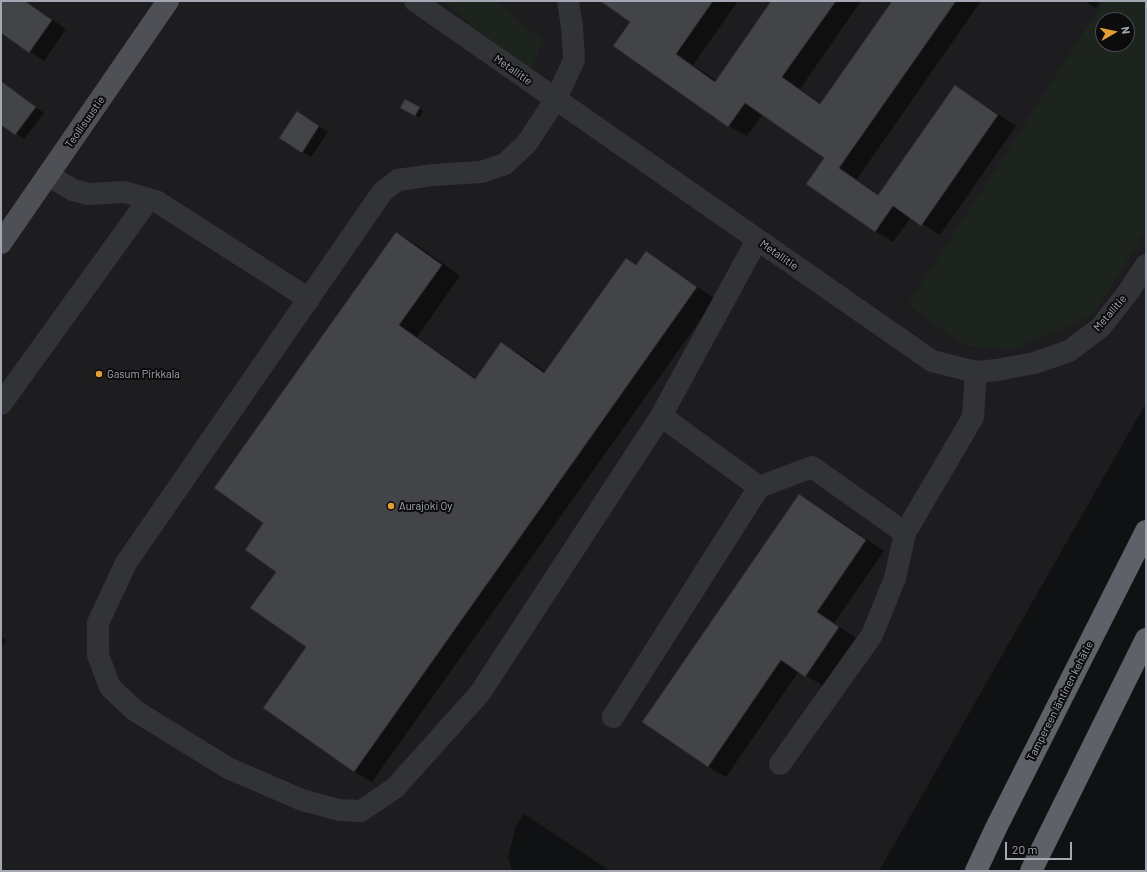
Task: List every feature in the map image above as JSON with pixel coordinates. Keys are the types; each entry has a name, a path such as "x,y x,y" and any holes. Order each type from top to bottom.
{"highway":[{"name":"Tampereen läntinen kehätie","path":"976,871 996,828 1146,531"},
{"path":"1032,871 1146,639"},
{"path":"969,871 996,828"}],"main road":[{"name":"Teollisuustie","path":"1,243 168,1"}],"street":[{"name":"Metallitie","path":"415,1 932,361 976,372 997,370 1034,363 1069,351 1100,328 1129,291 1146,265"},
{"path":"568,1 572,27 574,60 556,99 527,143 505,164 481,172 433,175 398,180 383,191 126,563 98,623 98,655 110,687 134,710 228,768 302,800 340,810 361,811 395,788 480,693 660,416 758,240"},
{"path":"48,175 73,190 88,194 124,192 156,201 308,299"},
{"path":"1,404 149,199"},
{"path":"780,764 872,635 896,578 905,533 973,417 976,372"},
{"path":"660,416 759,487"},
{"path":"613,717 759,487 812,467 905,533"}],"shaded area":[{"path":"1,1 1146,1 1146,403 879,871 610,871 524,814 516,825 508,857 512,871 1,871"},
{"path":"443,1 499,1 521,24 543,39 530,74"},
{"path":"1104,1 1146,1 1146,230 1093,315 1012,350 963,345 908,305 1095,15 1095,52 1135,52 1135,12 1097,12"}],"building":[{"path":"1,1 25,1 52,20 29,53 1,33"},
{"path":"600,1 713,1 676,54 715,82 771,1 836,1 782,77 820,104 892,1 956,1 839,168 878,195 955,85 998,115 921,226 893,206 875,232 806,184 824,158 745,103 728,127 613,46 630,22"},
{"path":"1,81 36,107 15,135 1,125"},
{"path":"405,99 420,107 415,116 400,108"},
{"path":"297,111 319,126 302,153 279,138"},
{"name":"Aurajoki Oy","path":"396,232 442,265 399,325 475,379 501,342 544,373 626,258 636,265 646,251 697,287 354,772 263,708 306,647 250,608 276,572 245,550 263,523 214,488"},
{"path":"799,494 866,540 817,612 839,627 805,677 781,660 708,767 642,722"}],"place":[{"name":"Gasum Pirkkala","path":"99,374"},
{"name":"Aurajoki Oy","path":"391,506"}]}
